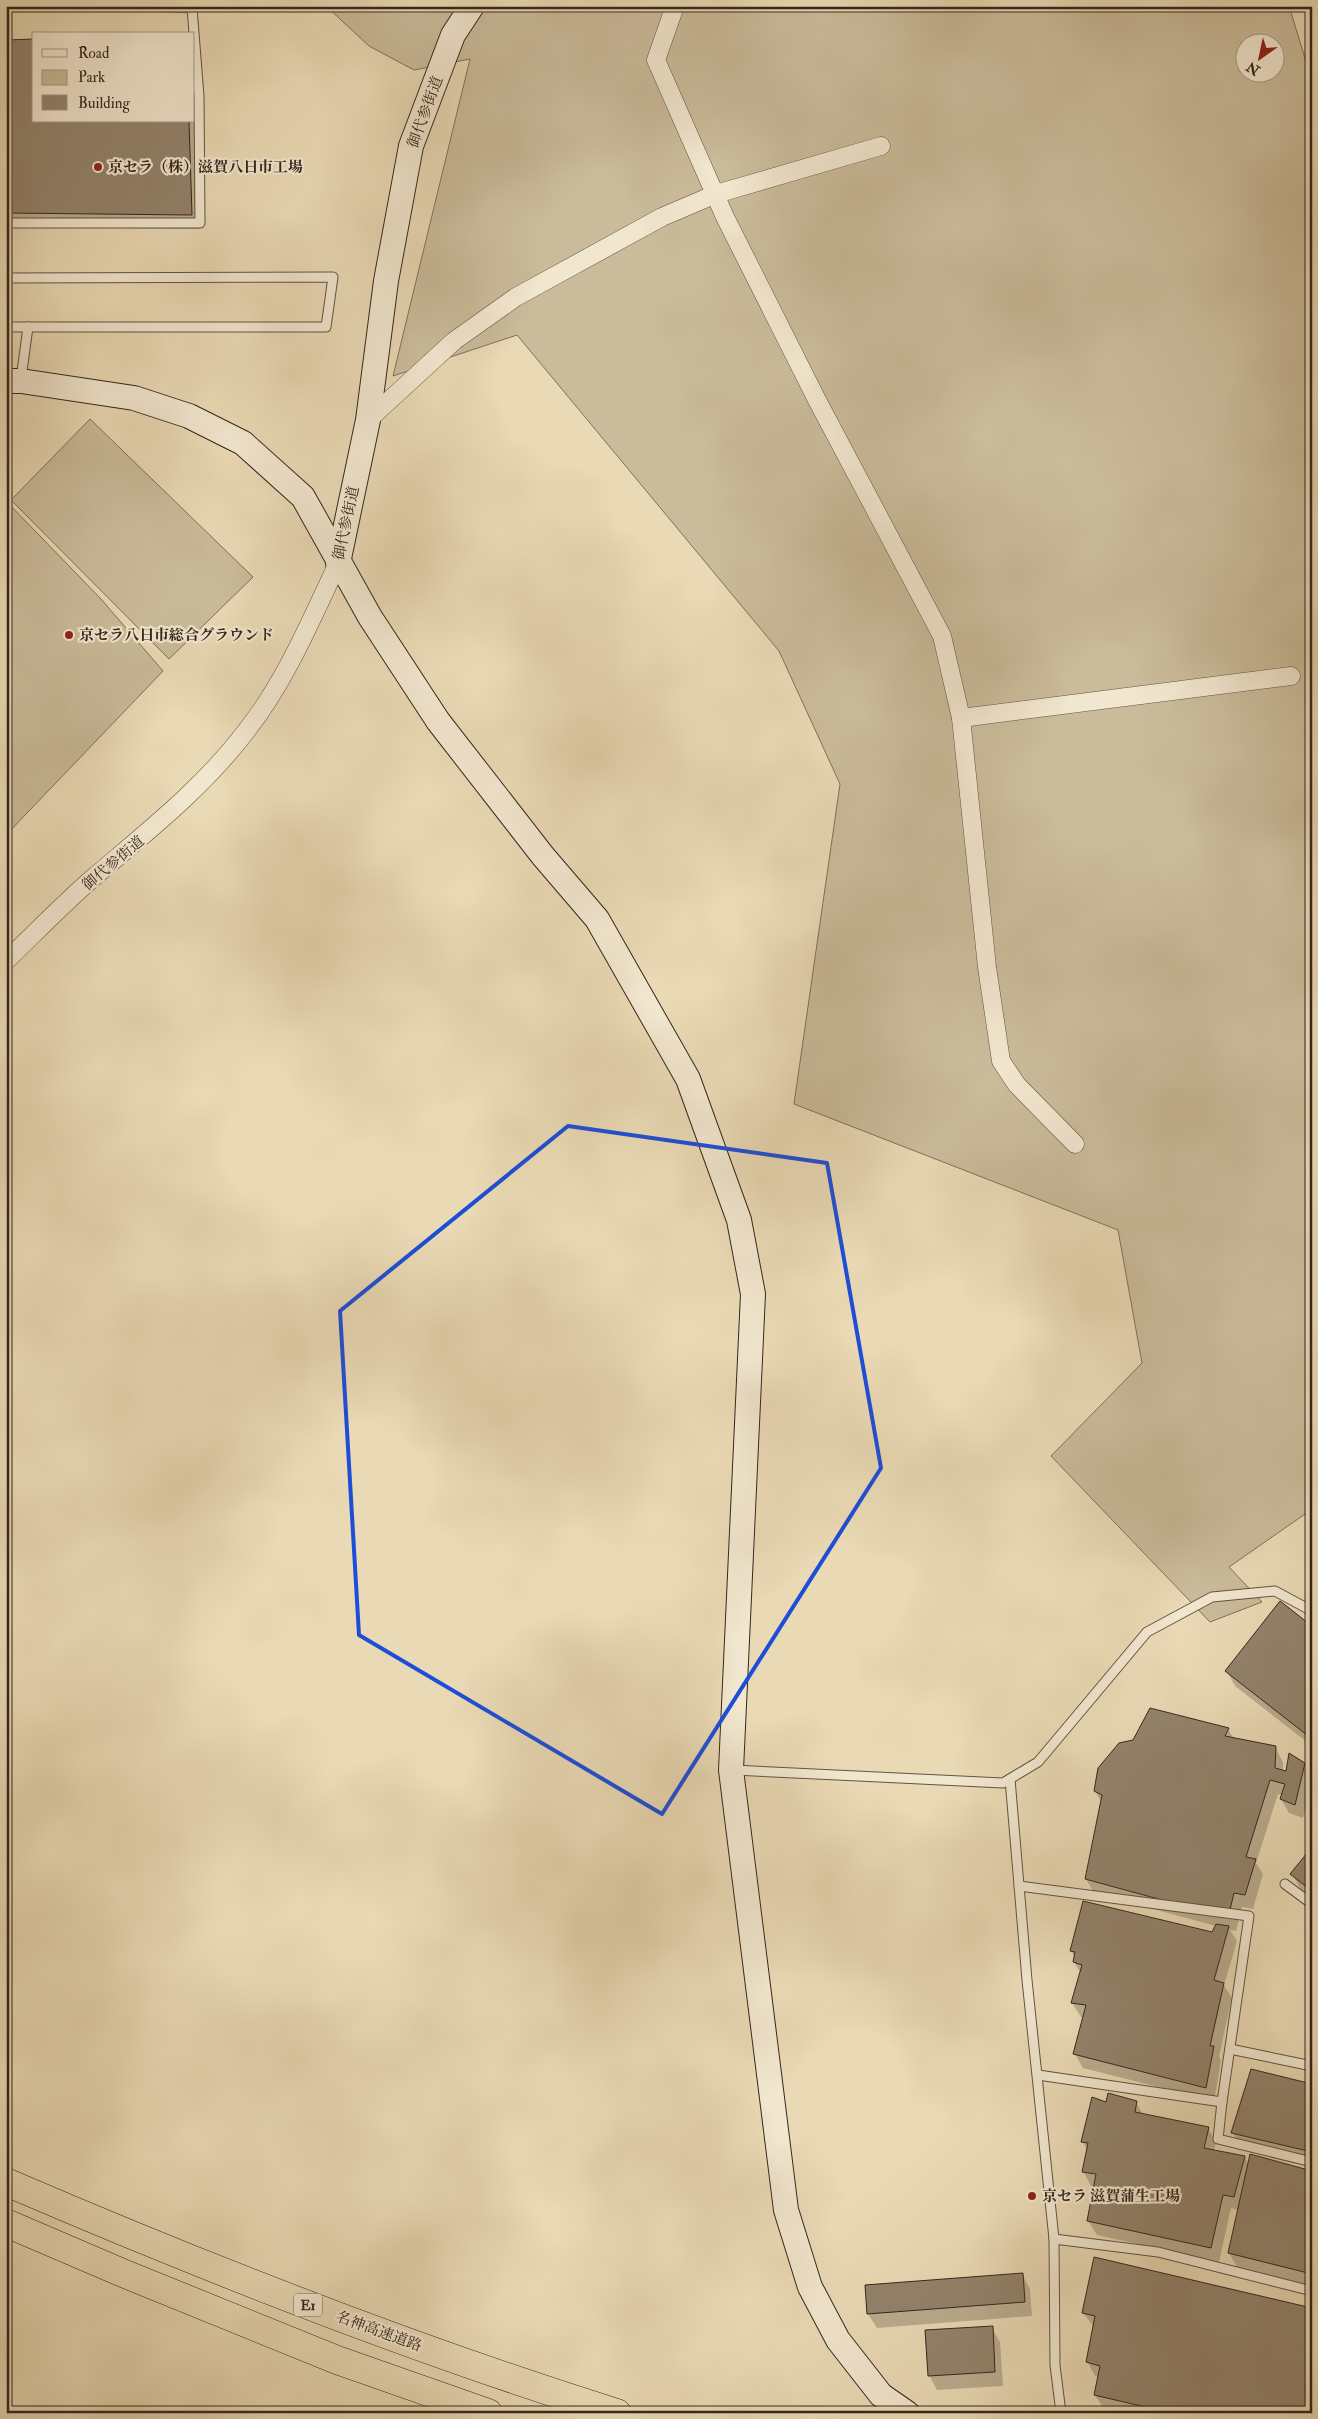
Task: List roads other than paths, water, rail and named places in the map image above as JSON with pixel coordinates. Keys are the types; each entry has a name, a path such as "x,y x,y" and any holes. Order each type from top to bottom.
{"highway":[{"name":"名神高速道路","path":"6,2182 137,2238 351,2322 617,2413"},
{"path":"6,2223 125,2274 337,2360 488,2413"}],"street":[{"name":"御代参街道","path":"6,962 93,878 155,827 224,758 248,728 288,667 338,563 368,420 386,281 411,146 453,36 472,6"},
{"path":"674,6 656,60 725,217 817,400 942,636 961,718 987,967 1002,1060 1017,1085 1075,1144"},
{"path":"368,420 454,341 516,297 662,217 716,194 881,146"},
{"path":"14,381 134,398 189,416 243,443 303,498 338,563 438,721 543,856 597,919 688,1079 739,1220 753,1294 731,1770 786,2210 810,2287 838,2340 881,2395 907,2413"},
{"path":"961,718 1291,676"}],"lane":[{"path":"146,6 192,8 194,32"},
{"path":"6,223 200,223 199,96 195,46"},
{"path":"6,278 333,277 326,328 6,327"},
{"path":"14,381 28,327"},
{"path":"731,1770 1003,1783 1038,1762 1147,1632 1212,1597 1275,1591 1312,1611"},
{"path":"1010,1779 1054,2239 1055,2365 1061,2413"},
{"path":"1285,1884 1312,1904"},
{"path":"1019,1886 1249,1916 1218,2139 1312,2162"},
{"path":"1230,2049 1312,2066"},
{"path":"1038,2075 1222,2102"},
{"path":"1054,2239 1158,2252 1312,2291"}],"place":[{"name":"京セラ（株）滋賀八日市工場","path":"98,167"},
{"name":"京セラ八日市総合グラウンド","path":"69,635"},
{"name":"京セラ 滋賀蒲生工場","path":"1032,2196"}]}
